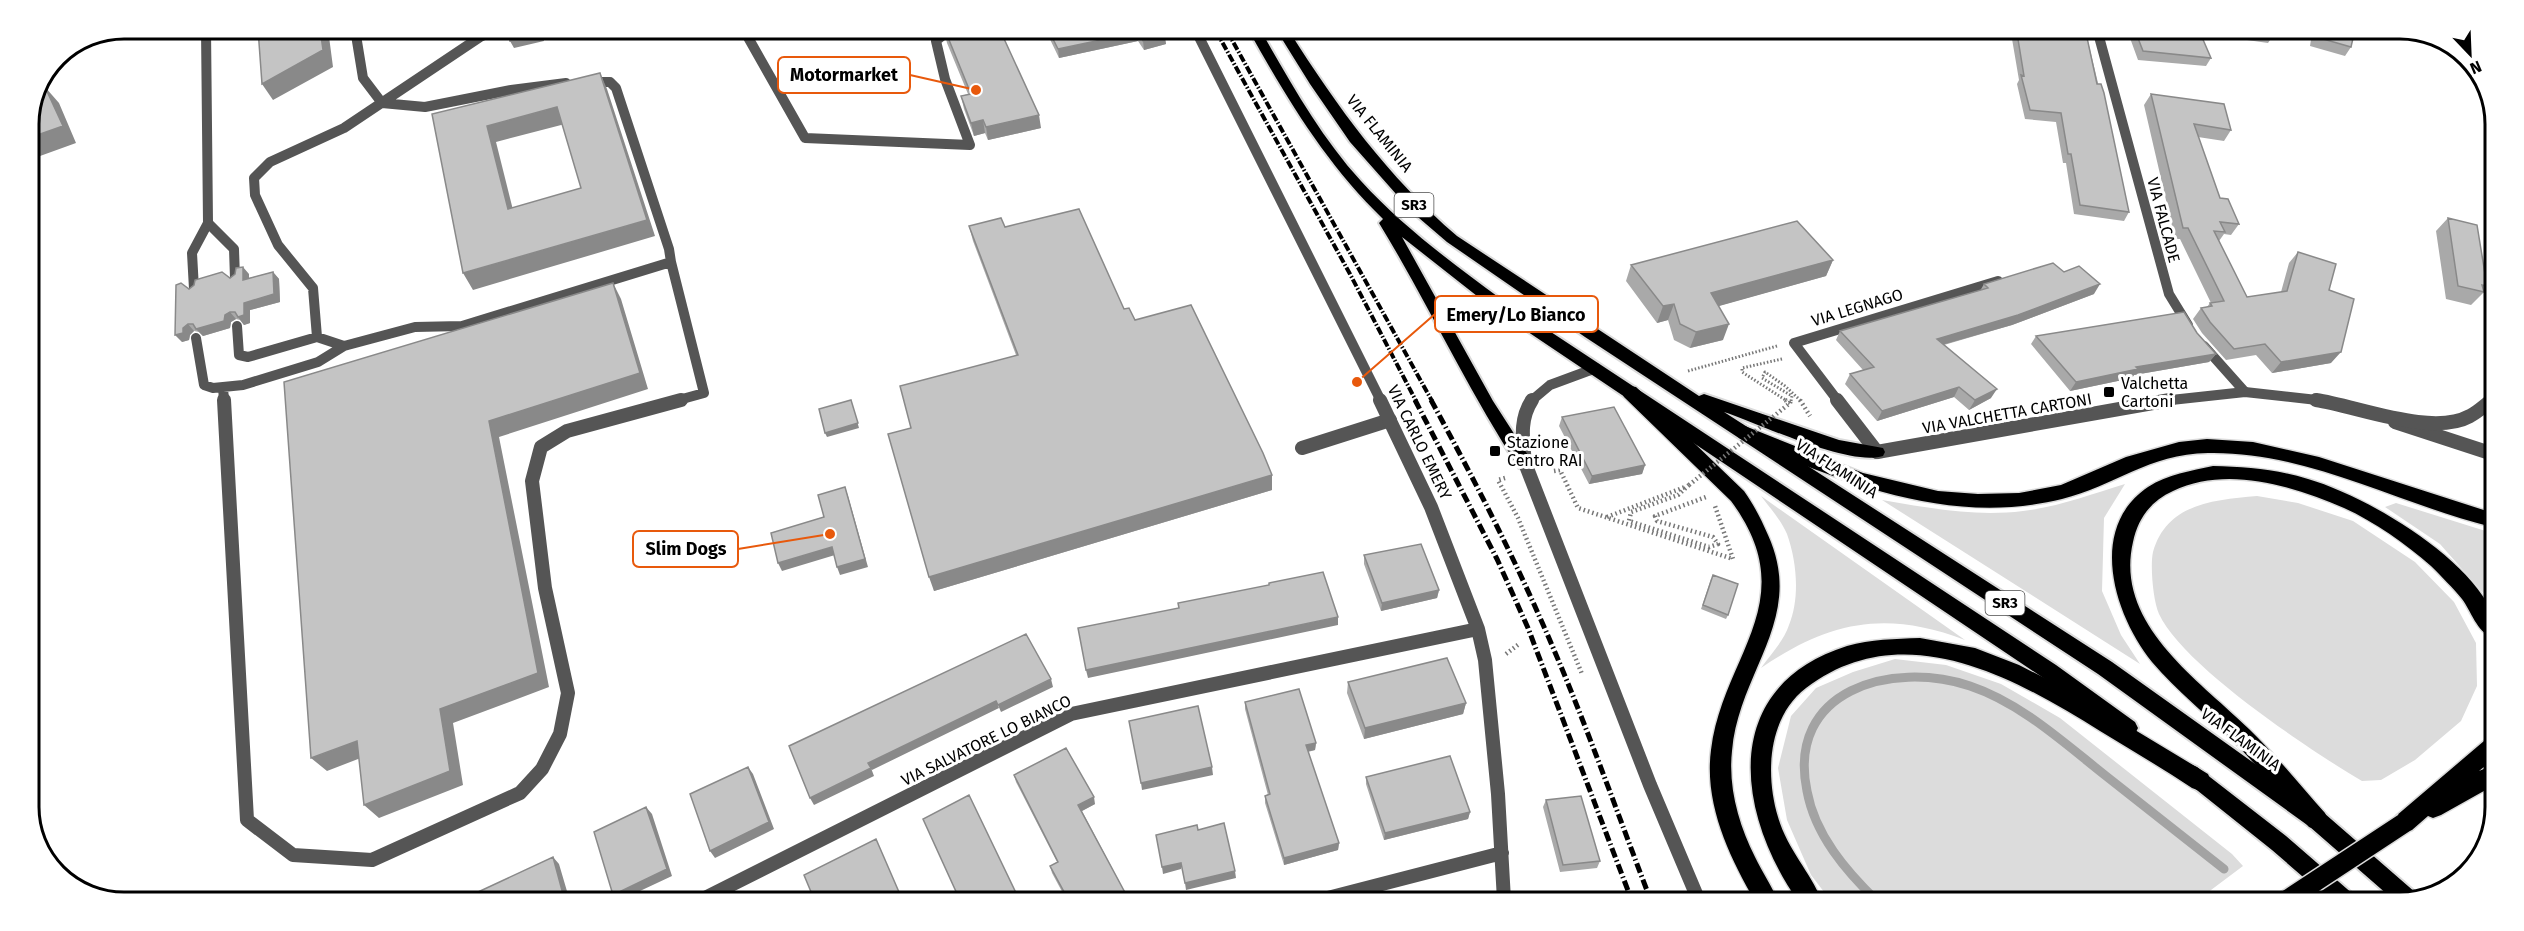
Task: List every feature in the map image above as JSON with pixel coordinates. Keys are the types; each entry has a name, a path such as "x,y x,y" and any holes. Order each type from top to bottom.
{"highway":[{"name":"SR3","path":"1259,39 1314,130 1369,198 1466,282 2040,664 2200,781 2279,843 2335,892"},
{"name":"VIA FLAMINIA","path":"1288,39 1355,139 1418,209 1452,239 1491,267 2105,668 2317,820 2400,892"},
{"path":"1369,198 1420,279 1491,413 1526,463"},
{"path":"1630,392 1731,489 1754,522 1768,560 1772,580 1772,604 1727,719 1722,739 1720,773 1732,837 1762,892"},
{"path":"1687,394 1747,413 1820,442 1851,450 1877,452"},
{"path":"1745,433 1859,481 1906,493 1970,501 2016,500 2063,492 2133,462 2166,451 2207,446 2269,451 2328,466 2485,517"},
{"path":"2317,820 2242,736 2166,663 2138,624 2122,583 2120,562 2129,520 2137,507 2162,488 2181,480 2218,473 2261,475 2331,495 2371,514 2431,555 2465,589 2485,619"},
{"path":"1805,892 1778,848 1767,814 1760,785 1766,730 1788,691 1806,674 1826,661 1860,650 1894,645 1927,647 1957,652 1999,666 2040,683 2200,781"},
{"path":"2299,892 2408,820 2485,753"},
{"path":"2408,820 2445,803 2485,780"}],"street":[{"path":"194,289 192,253 208,223 206,39"},
{"path":"223,387 247,820 293,855 372,860 520,793 542,769 560,734 568,693 544,588 532,481 541,447 567,431 704,393 670,262 669,249 616,88 610,82 576,82 511,90 425,107 382,103 363,78 357,39"},
{"path":"318,337 313,288 278,245 255,195 254,178 270,162 344,128 471,39"},
{"path":"749,39 805,138 970,145 945,79 936,41 938,39"},
{"name":"VIA CARLO EMERY","path":"1200,39 1390,420 1448,545 1478,629 1487,682 1504,892"},
{"name":"VIA FALCADE","path":"2100,39 2169,294 2196,337 2245,392"},
{"path":"208,223 234,249 235,278"},
{"path":"196,338 204,385 243,386 318,362 344,346 415,327 462,326 670,262"},
{"name":"VIA LEGNAGO","path":"1877,452 1794,344 2005,279"},
{"path":"237,326 240,355 248,357 318,337 344,346"},
{"path":"1596,368 1559,381 1531,398 1522,420 1526,463 1650,785 1695,892"},
{"name":"VIA VALCHETTA CARTONI","path":"1877,452 2184,398 2245,392 2305,398 2374,414 2485,451"},
{"path":"2374,414 2432,423 2451,423 2469,417 2485,405"},
{"path":"1302,448 1390,420"},
{"name":"VIA SALVATORE LO BIANCO","path":"717,892 1071,714 1478,629"},
{"path":"1351,892 1502,853"}],"path":[{"path":"1662,378 1781,345"},
{"path":"1790,367 1783,358 1742,368 1742,372 1791,403"},
{"path":"1554,471 1560,470 1578,508 1734,559 1711,495 1655,516 1657,522 1713,537 1718,544 1709,547 1629,521 1631,512 1678,495 1791,403 1792,396 1762,378 1765,372 1787,385"},
{"path":"1505,478 1498,480 1518,518 1564,638 1584,678 1607,673"},
{"path":"1607,517 1689,485"},
{"path":"1500,659 1520,644"}],"shaded area":[{"path":"2125,484 2104,518 2102,591 2121,635 2140,664 1882,500 1952,511 2005,513 2075,500"},
{"path":"1761,496 1965,640 1910,625 1884,623 1859,625 1811,640 1761,668 1787,631 1795,603 1796,580 1787,534 1779,519"},
{"path":"2257,496 2298,503 2353,521 2415,562 2454,602 2476,643 2477,686 2461,721 2415,760 2381,780 2362,781 2312,750 2250,706 2194,658 2173,635 2159,614 2154,592 2152,558 2160,536 2169,523 2194,507"},
{"path":"2396,503 2485,531 2485,595 2440,544 2385,507"},
{"path":"1895,659 1946,665 2001,684 2060,718 2232,854 2243,866 2208,892 1824,892 1811,875 1787,820 1778,768 1791,716 1816,688 1853,672"}],"building":[{"path":"259,39 321,39 323,50 262,84"},
{"path":"949,39 1004,39 1039,115 986,127 983,120 971,123 961,96 971,94"},
{"path":"1053,39 1105,39 1058,49"},
{"path":"2018,39 2087,39 2097,84 2101,84 2104,93 2129,212 2080,205 2061,113 2030,110 2021,75 2024,76"},
{"path":"2138,39 2203,39 2211,58 2143,51"},
{"path":"2323,39 2353,39 2351,47"},
{"path":"600,73 647,220 463,273 432,114","holes":["557,107 581,188 508,209 487,126"]},
{"path":"46,90 63,126 39,134 41,108"},
{"path":"2151,94 2224,104 2231,130 2194,124 2220,198 2228,199 2239,224 2220,222 2225,232 2214,231 2247,297 2287,291 2298,252 2336,264 2329,290 2354,299 2341,352 2281,362 2265,344 2234,349 2210,322 2201,308 2212,306 2210,303 2224,301 2188,228 2183,228"},
{"path":"1079,209 1124,309 1129,308 1135,320 1191,305 1272,475 929,577 888,434 911,428 900,386 1018,355 969,226 1001,218 1005,227"},
{"path":"2448,218 2477,225 2485,274 2485,286 2482,285 2484,292 2458,286"},
{"path":"1797,221 1833,260 1711,293 1729,324 1696,332 1680,324 1674,304 1663,306 1631,265"},
{"path":"2053,263 2064,272 2079,266 2100,284 2018,315 1937,339 1997,389 1975,400 1959,387 1882,411 1850,374 1874,367 1840,331 1988,288 1984,284"},
{"path":"243,267 243,280 273,272 274,294 244,303 244,315 238,317 235,312 230,312 225,315 224,321 196,329 193,324 188,324 183,328 183,333 175,335 176,285 181,283 189,289 194,285 195,280 222,272 230,278 235,274 236,268"},
{"path":"613,283 640,373 489,421 538,673 440,709 450,771 364,805 357,741 311,758 284,382"},
{"path":"2184,312 2197,333 2216,354 2136,367 2138,369 2076,382 2036,336"},
{"path":"851,400 858,423 825,433 819,409"},
{"path":"1614,407 1645,465 1592,476 1562,417"},
{"path":"845,487 865,559 837,567 832,547 778,563 771,533 824,517 818,495"},
{"path":"1421,544 1439,590 1382,603 1364,555"},
{"path":"1323,572 1338,617 1086,670 1078,628 1179,608 1178,603"},
{"path":"1713,575 1738,584 1728,615 1703,605"},
{"path":"1026,634 1051,679 998,705 996,701 868,763 871,768 810,798 789,746"},
{"path":"1447,658 1466,703 1365,728 1348,682"},
{"path":"1299,689 1316,743 1306,745 1339,843 1284,858 1265,796 1270,794 1245,702"},
{"path":"1198,706 1212,767 1141,783 1129,721"},
{"path":"1066,748 1094,797 1078,805 1125,892 1064,892 1050,866 1058,862 1014,775"},
{"path":"1450,756 1470,812 1385,833 1366,777"},
{"path":"748,767 769,822 710,851 690,794"},
{"path":"969,795 1016,892 956,892 923,819"},
{"path":"1581,796 1600,861 1563,865 1546,800"},
{"path":"646,807 667,869 619,892 612,892 594,832"},
{"path":"1224,823 1235,871 1185,883 1181,863 1162,867 1156,835 1197,825 1198,830"},
{"path":"876,839 899,892 811,892 804,875"},
{"path":"553,857 562,892 478,892"}],"waterway":[{"path":"1868,892 1843,865 1817,823 1807,791 1805,756 1812,728 1829,707 1851,691 1878,681 1908,677 1939,679 1970,686 1989,693 2024,713 2224,869"}],"railway":[{"path":"1220,39 1350,274 1416,401"},
{"path":"1231,39 1432,401"},
{"path":"1415,400 1497,559 1528,628 1629,892"},
{"path":"1431,400 1488,509 1541,620 1648,892"}],"place":[{"name":"Motormarket","path":"976,90"},
{"name":"Emery/Lo Bianco","path":"1357,382"},
{"name":"Valchetta Cartoni","path":"2109,392"},
{"name":"Stazione Centro RAI","path":"1495,451"},
{"name":"Slim Dogs","path":"830,534"}]}
